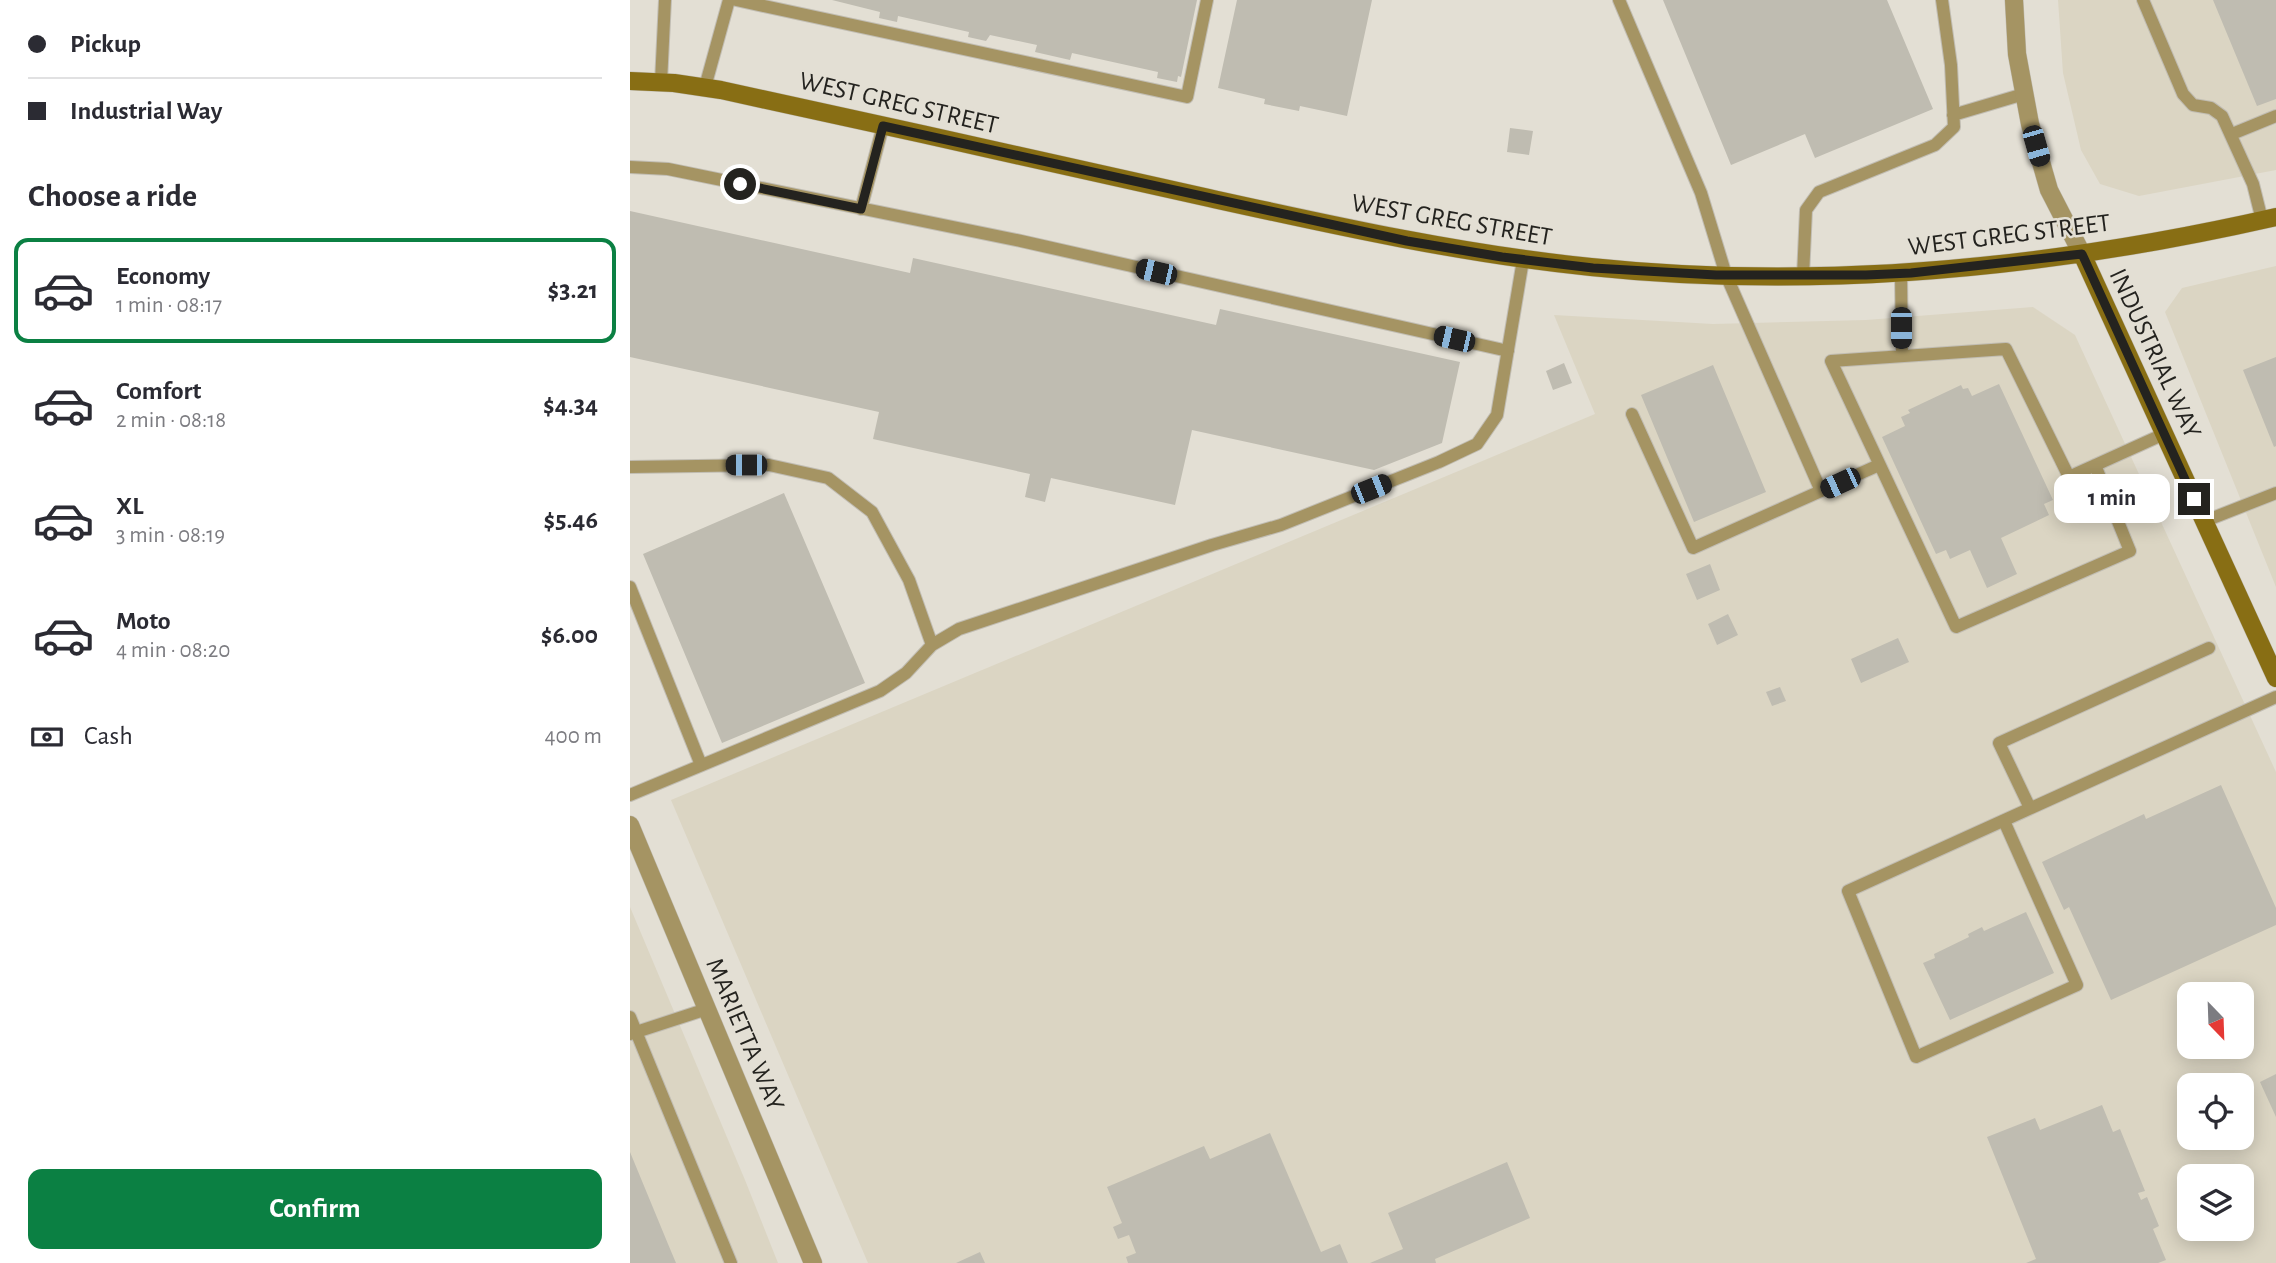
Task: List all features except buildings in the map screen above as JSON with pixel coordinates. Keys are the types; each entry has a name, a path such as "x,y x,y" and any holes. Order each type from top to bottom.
{"main road":[{"name":"WEST GREG STREET","path":"630,81 705,88 1359,231 1523,260 1641,271 1803,276 1901,273 2082,254 2269,219"},
{"name":"INDUSTRIAL WAY","path":"2082,254 2204,521 2271,653 2276,678"}],"street":[{"name":"INDUSTRIAL WAY","path":"2014,0 2017,54 2030,124 2049,190 2082,254"},
{"name":"MARIETTA WAY","path":"630,825 636,855 707,1009 813,1263"}],"lane":[{"path":"661,82 665,0"},
{"path":"705,88 729,0"},
{"path":"736,0 1187,96 1207,0"},
{"path":"1619,0 1701,193 1726,275 1821,491"},
{"path":"1803,276 1806,210 1819,191 1935,145 1954,127 1951,65 1942,0"},
{"path":"2143,0 2183,94 2193,105 2211,108 2222,116 2269,219"},
{"path":"1953,115 2024,94"},
{"path":"2232,134 2276,116"},
{"path":"861,209 883,126"},
{"path":"630,167 668,169 1021,241 1508,351"},
{"path":"630,794 880,691 906,673 932,646 959,629 1212,545 1281,525 1439,462 1477,444 1497,415 1523,260"},
{"path":"1901,273 1902,356"},
{"path":"2095,465 2130,551 1956,627 1831,361 2006,349 2069,477 2095,465 2164,434"},
{"path":"1632,414 1693,548 1879,465"},
{"path":"630,467 769,465 828,478 872,512 909,580 932,646"},
{"path":"2204,521 2276,493"},
{"path":"630,587 701,765"},
{"path":"2030,808 1999,743 2209,648"},
{"path":"2004,821 2077,985 1916,1058 1848,891 2276,696"},
{"path":"633,1033 707,1009"},
{"path":"630,1017 633,1033 731,1263"}],"shaded area":[{"path":"2058,0 2276,0 2276,170 2139,196 2100,184 2081,150 2063,73"},
{"path":"2276,266 2276,587 2165,312 2182,288"},
{"path":"2033,307 2075,335 2276,772 2276,1263 868,1263 671,800 1595,414 1554,315 1713,324 1866,320"},
{"path":"630,907 745,1180 778,1263 630,1263"}],"route":[{"path":"740,184 861,209 883,126 1407,241 1502,257 1593,268 1716,275 1866,275 1911,273 2082,254 2194,499"}]}
